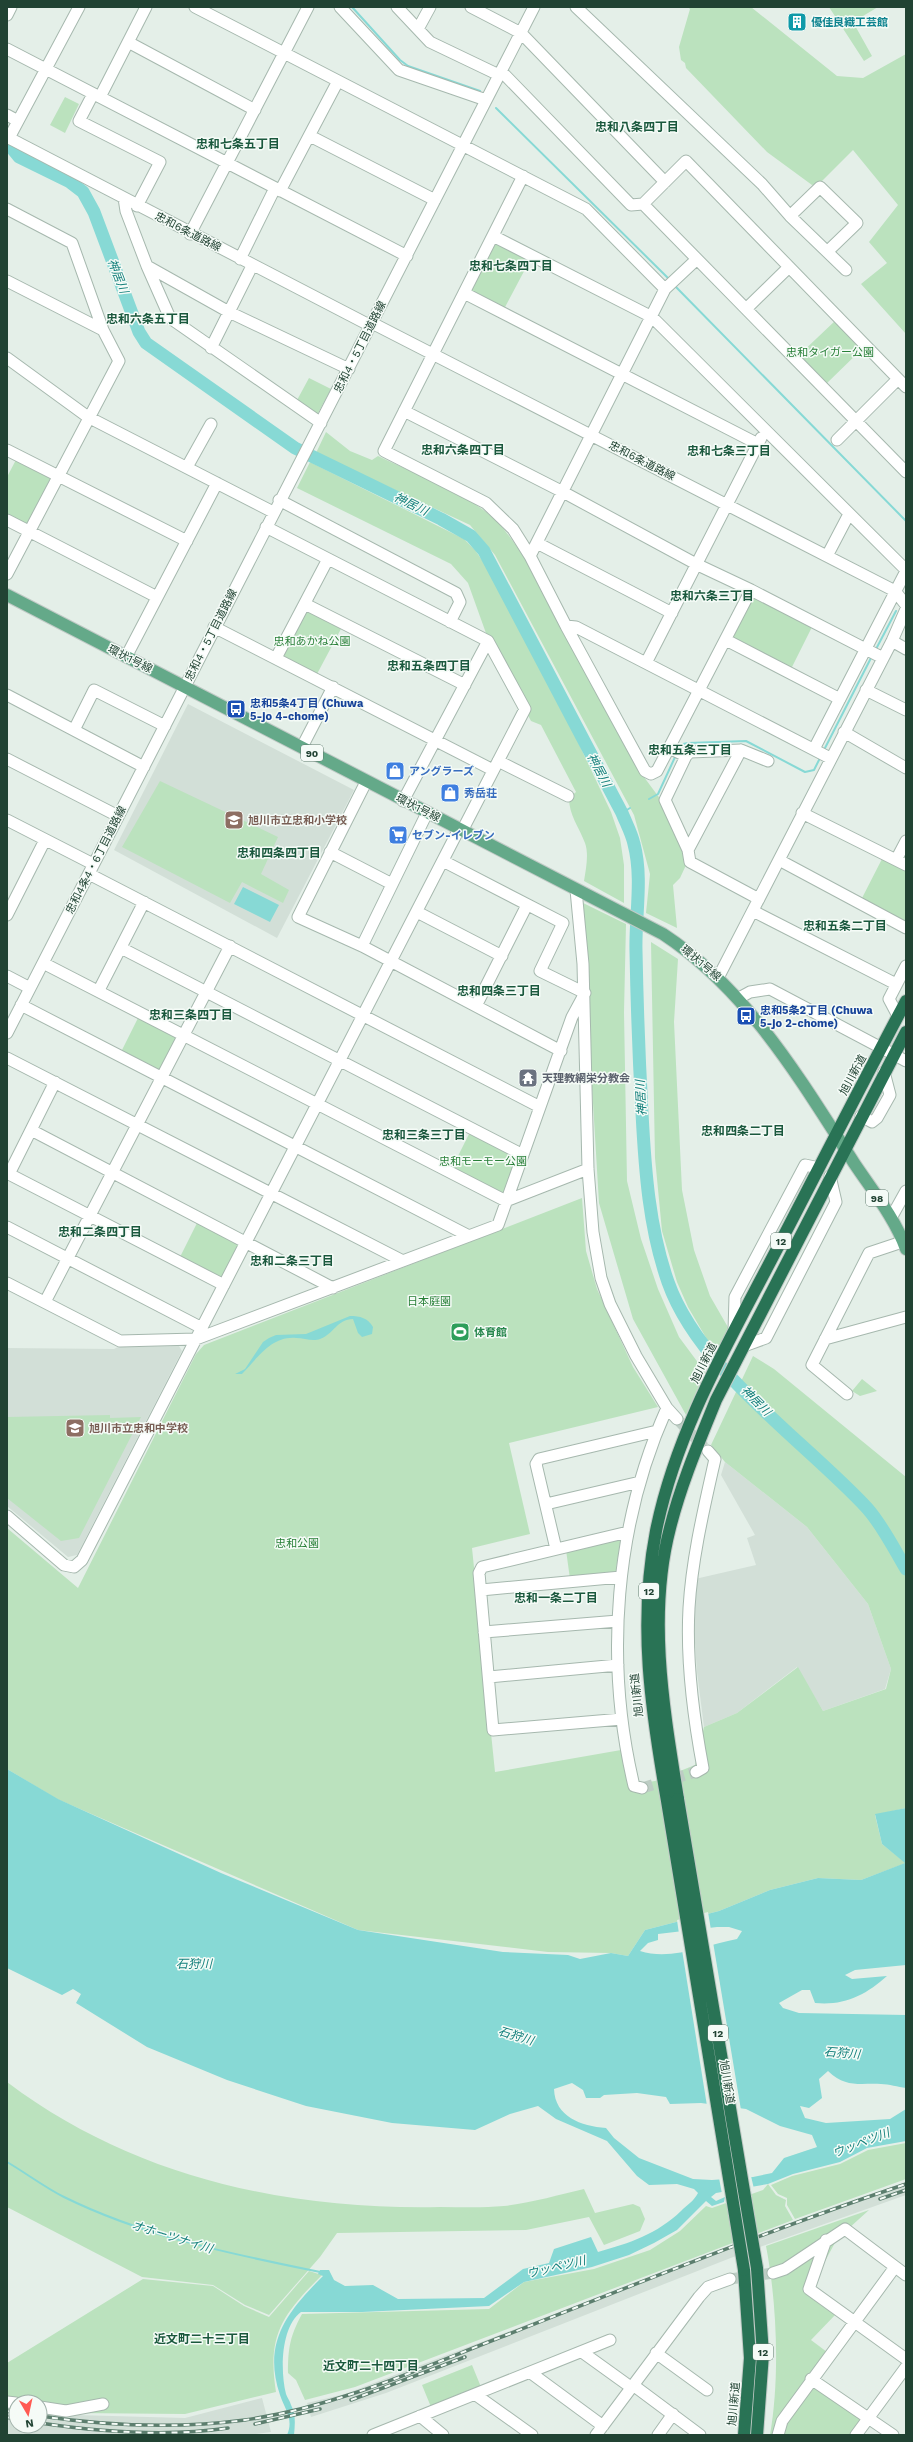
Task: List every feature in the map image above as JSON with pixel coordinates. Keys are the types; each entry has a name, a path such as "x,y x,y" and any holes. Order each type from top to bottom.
{"highway":[{"name":"旭川新道","path":"757,2435 763,2354 756,2268 673,1800 651,1710 647,1669 646,1630 649,1586 656,1531 672,1473 691,1421 734,1332 906,1002"},
{"name":"旭川新道","path":"744,2435 750,2358 744,2270 673,1800 660,1666 660,1589 670,1529 693,1454 716,1400 736,1357 744,1346 844,1148 906,1032"}],"main road":[{"name":"環状1号線","path":"7,595 302,747 366,782 617,910 663,934 682,946 719,976 758,1020 844,1148"},
{"name":"98","path":"844,1148 891,1218 905,1246"}],"street":[{"path":"7,15 11,7"},
{"path":"8,138 47,70 79,7"},
{"path":"137,206 160,162 79,121 96,96 128,42 146,7"},
{"path":"195,7 586,209 670,285"},
{"path":"190,234 308,7"},
{"path":"340,7 399,70 486,100"},
{"path":"397,7 430,42 500,73 631,205 643,204 686,161 906,387"},
{"path":"418,29 430,7"},
{"path":"471,7 521,33 665,182"},
{"name":"忠和4・5丁目道路線","path":"184,686 296,466 314,436 349,369 534,7"},
{"path":"576,7 762,184 790,216 846,270"},
{"path":"128,42 255,110"},
{"path":"7,49 407,256"},
{"path":"240,259 310,136 338,80"},
{"path":"7,115 18,121"},
{"path":"310,136 435,200"},
{"name":"忠和6条道路線","path":"8,138 252,266 433,353 895,591 906,606"},
{"path":"523,176 384,451 486,503 513,529 530,556 566,626 645,771 651,774 678,752 741,750 768,761"},
{"path":"790,216 820,187 857,223 828,252"},
{"path":"124,198 126,211 147,266 170,318 211,348 321,423"},
{"path":"643,204 906,472"},
{"path":"7,209 72,243 103,330 119,362 88,417 7,574"},
{"path":"493,236 652,317 906,570 895,591 874,653 866,690 844,732 823,754"},
{"path":"530,556 652,317 670,285 697,259"},
{"path":"147,266 229,312 349,369"},
{"path":"211,348 252,266"},
{"path":"746,309 789,267"},
{"path":"7,281 103,330"},
{"path":"464,293 758,444"},
{"path":"7,358 88,417 273,512"},
{"path":"837,440 898,379"},
{"path":"404,411 563,492 698,566 751,590 874,653"},
{"path":"186,467 211,424"},
{"path":"646,663 698,566 766,429"},
{"path":"7,450 187,541"},
{"path":"126,657 217,483"},
{"path":"279,500 456,594 460,602 450,622"},
{"path":"827,556 849,514"},
{"path":"7,520 157,597"},
{"path":"7,1516 64,1565 72,1568 79,1564 114,1502 295,1146 443,861 496,766 525,709 488,642 266,527"},
{"path":"537,543 672,612"},
{"path":"276,658 328,559"},
{"path":"751,590 700,689 678,752 665,800 688,850 690,862 759,899"},
{"path":"305,604 465,685"},
{"path":"719,976 802,813 823,754 840,699 874,653 892,641 906,610"},
{"path":"566,626 576,627 700,689 823,754"},
{"path":"214,627 435,740 568,796"},
{"path":"726,640 840,699"},
{"path":"892,641 906,649"},
{"path":"403,801 488,642"},
{"name":"忠和4条4・6丁目道路線","path":"7,1033 165,726 184,686"},
{"path":"302,747 333,687"},
{"path":"74,730 94,690 165,726"},
{"path":"866,690 906,710"},
{"path":"7,695 144,767"},
{"path":"844,732 906,768"},
{"path":"688,850 741,750"},
{"path":"7,759 118,816"},
{"path":"366,782 298,917 362,946 561,1051"},
{"path":"362,946 427,813"},
{"path":"802,813 901,863 906,841"},
{"path":"7,820 45,840 144,902 540,1107"},
{"path":"7,915 45,840"},
{"path":"330,852 392,884"},
{"path":"779,860 906,928"},
{"path":"443,861 563,923 540,971 585,993"},
{"path":"576,890 585,993 588,1169 593,1232 600,1278 610,1304 636,1356 667,1408 677,1419"},
{"path":"99,990 144,902"},
{"path":"476,1006 527,905"},
{"path":"753,911 896,984"},
{"path":"417,912 502,956"},
{"path":"45,1302 230,946"},
{"path":"120,948 523,1155"},
{"path":"43,963 99,990 506,1201 588,1169"},
{"path":"898,1016 889,999 906,966"},
{"path":"7,976 30,988"},
{"path":"739,998 750,992 770,989 906,1060"},
{"path":"7,1283 120,1341 196,1339 333,1288 401,1260 498,1225 572,1017 585,993"},
{"path":"21,1005 469,1236"},
{"path":"7,1058 401,1260"},
{"path":"55,1082 8,1174 224,1285"},
{"path":"31,1130 333,1288"},
{"path":"744,1346 766,1338 836,1202 830,1176"},
{"path":"891,1218 906,1191"},
{"path":"7,1228 202,1328"},
{"path":"847,1394 812,1364 869,1253 905,1246"},
{"path":"825,1339 906,1316"},
{"path":"642,1788 634,1786 622,1718 618,1666 618,1621 621,1577 628,1532 640,1482 657,1431 667,1408"},
{"path":"556,1549 536,1464 539,1459 657,1431"},
{"path":"696,1772 703,1768 695,1724 689,1666 689,1608 694,1560 715,1459 708,1451"},
{"path":"546,1504 640,1482"},
{"path":"622,1718 493,1730 479,1573 482,1568 628,1532"},
{"path":"481,1590 621,1577"},
{"path":"484,1632 618,1621"},
{"path":"489,1677 618,1666"},
{"path":"773,2273 784,2269 826,2240 845,2229 906,2275"},
{"path":"826,2240 809,2289 906,2359"},
{"path":"778,2435 782,2421 811,2379 895,2267"},
{"path":"596,2435 656,2353 708,2287 730,2279"},
{"path":"373,2435 531,2373 610,2340"},
{"path":"582,2352 673,2414 700,2435"},
{"path":"656,2353 707,2390"},
{"path":"856,2435 906,2367"},
{"path":"531,2373 603,2426"},
{"path":"811,2379 893,2435"},
{"path":"476,2395 532,2435"},
{"path":"48,2408 66,2411 103,2404"},
{"path":"658,2435 673,2414"},
{"path":"420,2416 444,2435"}],"shaded area":[{"name":"旭川市立忠和小学校","path":"188,704 354,790 277,938 114,850"},
{"name":"旭川市立忠和中学校","path":"179,1346 182,1351 77,1555 68,1557 7,1506 7,1348 114,1349 118,1347"},
{"path":"725,1462 807,1527 868,1604 891,1669 885,1689 823,1711 797,1667 737,1713 704,1727 697,1672 692,1600 695,1579 756,1565 747,1538 755,1535 721,1475"},
{"path":"906,2182 906,2195 746,2252 386,2393 311,2417 307,2403 345,2394 774,2230"},
{"path":"262,2398 271,2432 249,2435 7,2434 7,2407 8,2434 48,2434 48,2413 75,2415 185,2418"}],"green space":[{"path":"688,7 751,7 837,76 863,78 906,54 906,334 861,284 887,263 869,242 898,205 853,150 820,183 812,185 767,152 686,68 685,63 681,60 679,47 690,9"},
{"path":"829,7 878,7 853,22 872,56 864,61"},
{"path":"65,97 79,104 65,133 50,125"},
{"path":"496,242 530,260 504,309 470,291"},
{"name":"忠和タイガー公園","path":"836,320 863,348 825,385 798,356"},
{"path":"309,378 331,389 317,415 296,402"},
{"path":"326,432 350,451 372,460 378,456 445,487 471,501 495,520 506,532 526,560 641,773 661,800 687,863 680,878 673,885 677,928 646,913 650,874 634,815 495,555 470,525 316,453"},
{"path":"18,456 57,476 29,531 7,520 7,477"},
{"path":"310,462 464,539 475,550 486,566 576,738 611,812 620,838 624,865 624,903 584,881 587,852 583,837 572,815 569,804 569,798 576,792 541,725 531,721 487,636 468,583 451,564 297,488"},
{"path":"753,597 812,627 791,669 731,638"},
{"name":"忠和あかね公園","path":"307,608 342,627 317,674 282,656"},
{"path":"160,781 278,837 261,874 289,890 283,903 242,882 230,903 122,847"},
{"path":"883,857 906,869 906,922 861,900"},
{"path":"581,902 626,924 624,1012 627,1181 641,1239 658,1289 679,1337 705,1372 686,1415 633,1319 599,1203"},
{"path":"651,942 678,959 674,1022 682,1190 694,1250 710,1296 729,1329 715,1353 688,1307 677,1282 662,1231 655,1158"},
{"path":"139,1016 177,1035 160,1071 121,1052"},
{"name":"忠和モーモー公園","path":"470,1132 513,1154 516,1162 506,1191 500,1193 452,1168"},
{"path":"582,1198 586,1251 597,1289 633,1367 658,1407 509,1443 530,1534 472,1548 495,1772 621,1750 628,1785 655,1781 695,1765 704,1727 737,1713 798,1667 823,1711 886,1689 891,1669 868,1604 807,1527 725,1462 711,1445 753,1356 774,1369 906,1477 906,1808 875,1815 882,1844 906,1863 861,1880 818,1878 770,1890 719,1911 645,1930 628,1956 611,1953 548,1952 358,1930 57,1799 7,1769 7,1528 78,1588 196,1354 204,1345"},
{"path":"198,1221 240,1243 222,1276 219,1277 180,1257"},
{"path":"862,1379 877,1391 860,1396 852,1391"},
{"path":"110,1415 110,1418 141,1417 79,1538 61,1541 7,1498 7,1417"},
{"path":"621,1537 615,1576 570,1579 566,1550"},
{"path":"7,2082 55,2115 106,2142 159,2164 213,2181 268,2194 325,2202 382,2206 480,2207 524,2203 584,2189 595,2213 633,2204 640,2207 645,2219 640,2231 604,2245 589,2217 526,2230 337,2233 320,2257 269,2315 245,2305 213,2285 142,2277 7,2207"},
{"path":"906,2143 906,2179 795,2219 787,2205 787,2198 778,2194 771,2185 792,2176 840,2164 868,2150"},
{"path":"768,2184 776,2195 786,2200 785,2206 793,2220 355,2387 305,2400 296,2380 288,2373 290,2342 302,2314 489,2309 524,2282 594,2269 650,2250 680,2231 706,2206 712,2208 763,2190"},
{"path":"869,2210 837,2239 824,2263 805,2289 836,2314 811,2340 827,2352 807,2379 864,2418 852,2435 770,2435 775,2389 776,2340 773,2292 766,2246"},
{"path":"309,2271 322,2275 297,2302 287,2315 281,2327 276,2340 274,2355 276,2392 185,2414 74,2413 48,2405 48,2394 8,2394 7,2405 7,2363 143,2279 213,2286 244,2306 269,2317"},
{"path":"472,2365 481,2387 431,2407 422,2385"}],"water":[{"path":"243,887 279,905 270,922 234,904"},
{"path":"350,1316 357,1316 369,1321 373,1327 372,1334 362,1337 358,1333 353,1319 343,1321 329,1334 320,1339 287,1338 272,1344 242,1374 235,1374 245,1369 263,1342 269,1338 276,1335 306,1334"},
{"name":"石狩川","path":"7,1769 58,1799 221,1873 358,1930 503,1952 568,1955 580,1959 611,1953 628,1956 645,1930 719,1911 770,1890 818,1878 861,1880 905,1863 882,1844 875,1814 906,1808 906,1965 855,1970 845,1975 852,1979 887,1976 863,1994 845,2001 836,2003 815,2003 810,1990 802,1990 779,2003 783,2008 799,2013 906,2015 906,2088 884,2084 853,2084 841,2080 828,2071 819,2079 822,2098 809,2108 800,2106 805,2118 826,2123 890,2119 906,2109 906,2141 867,2148 840,2162 793,2174 768,2184 716,2193 711,2197 716,2201 725,2197 724,2202 712,2206 706,2201 677,2230 654,2243 629,2255 592,2267 524,2282 489,2306 362,2312 301,2312 294,2319 289,2328 284,2350 284,2384 286,2394 294,2412 295,2420 294,2435 287,2435 290,2424 289,2419 275,2376 274,2359 276,2343 289,2315 310,2289 323,2276 318,2274 320,2270 329,2270 334,2280 345,2286 373,2285 398,2299 484,2298 523,2269 549,2263 554,2249 591,2237 598,2252 632,2241 653,2232 672,2219 692,2201 698,2193 694,2189 677,2184 649,2185 637,2176 607,2141 556,2119 538,2106 510,2114 475,2130 392,2123 306,2106 227,2080 147,2047 76,2003 81,1994 73,1989 62,1995 7,1968","holes":["729,1927 742,1931 737,1939 688,1951 664,1954 652,1954 640,1951 648,1943 658,1940 658,1934","572,2083 583,2090 586,2098 600,2098 604,2095 637,2093 666,2097 670,2104 701,2103 746,2109 780,2126 812,2135 817,2147 784,2158 772,2173 753,2177 712,2180 693,2179 639,2158 614,2138 606,2128 587,2125 564,2113 555,2099 554,2089"]}],"pier":[{"path":"708,1912 711,1930 679,1934 677,1920"},
{"path":"713,1942 741,2110 707,2106 682,1950"},
{"path":"751,2176 754,2189 722,2194 719,2178"}],"waterway":[{"path":"352,7 400,60 408,66 480,91"},
{"path":"496,108 670,280"},
{"name":"神居川","path":"10,146 19,157 70,182 83,192 94,212 139,332 146,343 295,448 441,519 471,536 484,551 622,813 633,840 638,870 636,971 645,1156 652,1220 656,1241 668,1282 683,1314 703,1345 728,1375 756,1403 867,1508 883,1530 906,1569"},
{"path":"674,285 906,521"},
{"path":"875,651 896,611"},
{"path":"824,750 872,656"},
{"path":"679,749 683,744 688,743 746,741 805,772 814,770 820,758"},
{"path":"649,799 658,794 676,755"},
{"path":"622,813 630,808"},
{"name":"オホーツナイ川","path":"7,2162 64,2197 95,2211 157,2234 222,2251 320,2272"}],"tunnel":[{"path":"677,1419 704,1447"},
{"path":"642,1788 696,1772"},
{"path":"730,2279 773,2273"}],"railway":[{"path":"48,2417 117,2424 193,2425 245,2420 313,2406 346,2396 412,2372 707,2256 906,2184"},
{"path":"880,2199 906,2190"},
{"path":"351,2400 465,2357"},
{"path":"255,2424 320,2409"},
{"path":"48,2424 110,2431 158,2433 205,2431 228,2428"}],"place":[{"name":"優佳良織工芸館","path":"797,22"},
{"name":"忠和5条4丁目 (Chuwa 5-jo 4-chome)","path":"236,709"},
{"name":"アングラーズ","path":"395,771"},
{"name":"秀岳荘","path":"450,793"},
{"name":"旭川市立忠和小学校","path":"234,820"},
{"name":"セブン-イレブン","path":"398,835"},
{"name":"忠和5条2丁目 (Chuwa 5-jo 2-chome)","path":"746,1016"},
{"name":"天理教網栄分教会","path":"528,1078"},
{"name":"体育館","path":"460,1332"},
{"name":"旭川市立忠和中学校","path":"75,1428"}],"district":[{"name":"忠和八条四丁目","path":"637,127"},
{"name":"忠和七条五丁目","path":"238,144"},
{"name":"忠和七条四丁目","path":"511,266"},
{"name":"忠和六条五丁目","path":"148,319"},
{"name":"忠和六条四丁目","path":"463,450"},
{"name":"忠和七条三丁目","path":"729,451"},
{"name":"忠和六条三丁目","path":"712,596"},
{"name":"忠和五条四丁目","path":"429,666"},
{"name":"忠和五条三丁目","path":"690,750"},
{"name":"忠和四条四丁目","path":"279,853"},
{"name":"忠和五条二丁目","path":"845,926"},
{"name":"忠和四条三丁目","path":"499,991"},
{"name":"忠和三条四丁目","path":"191,1015"},
{"name":"忠和四条二丁目","path":"743,1131"},
{"name":"忠和三条三丁目","path":"424,1135"},
{"name":"忠和二条四丁目","path":"100,1232"},
{"name":"忠和二条三丁目","path":"292,1261"},
{"name":"忠和一条二丁目","path":"556,1598"},
{"name":"近文町二十三丁目","path":"202,2339"},
{"name":"近文町二十四丁目","path":"371,2366"}],"park label":[{"name":"日本庭園","path":"429,1301"},
{"name":"忠和公園","path":"297,1543"}],"water label":[{"name":"ウッペツ川","path":"861,2143"},
{"name":"ウッペツ川","path":"556,2267"}]}
